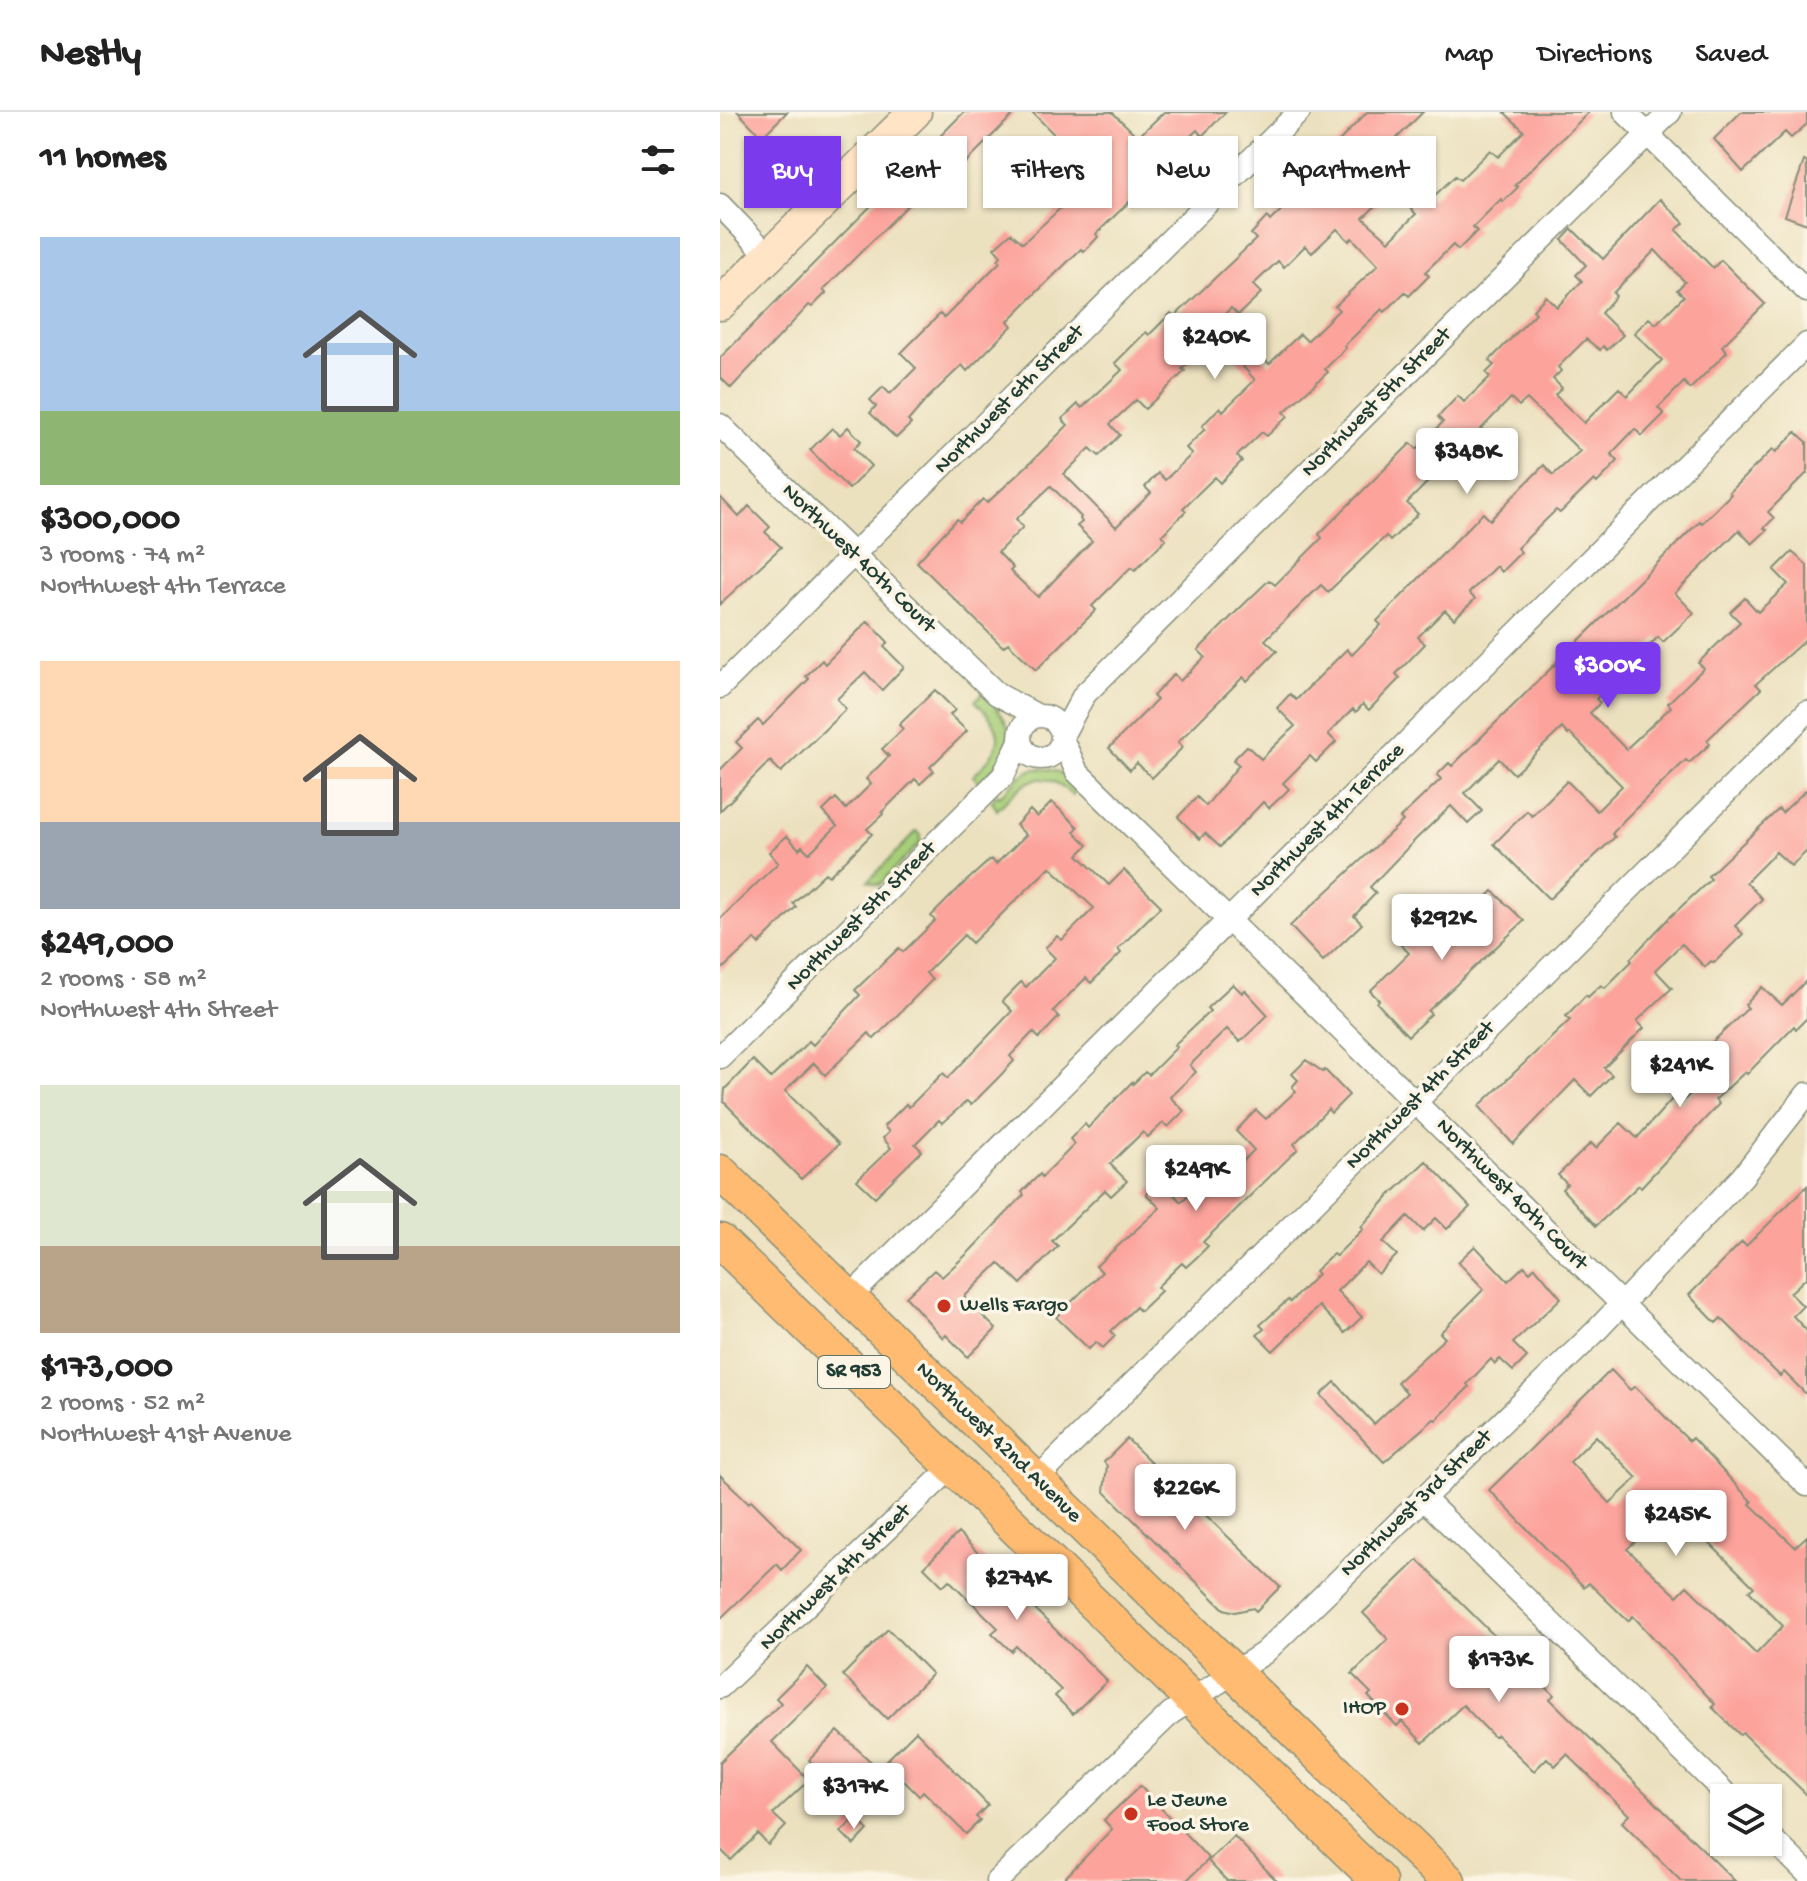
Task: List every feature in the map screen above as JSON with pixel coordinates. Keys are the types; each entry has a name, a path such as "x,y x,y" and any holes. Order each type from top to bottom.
{"main road":[{"path":"720,304 915,112"},
{"name":"Northwest 42nd Avenue","path":"720,1172 1448,1881"},
{"path":"720,1239 739,1232 759,1236 817,1266"},
{"name":"SR 953","path":"720,1239 951,1468 1379,1881"}],"street":[{"name":"Northwest 6th Street","path":"720,687 1299,112"},
{"path":"1625,112 1807,291"},
{"name":"Northwest 5th Street","path":"720,1057 1003,776 1052,747 1084,695 1670,112"},
{"path":"720,205 768,255"},
{"name":"Northwest 4th Terrace","path":"849,1298 1807,344"},
{"name":"Northwest 40th Court","path":"720,425 997,694 1041,716"},
{"name":"Northwest 40th Court","path":"997,694 1019,738"},
{"name":"Northwest 5th Street","path":"1041,716 1084,695"},
{"name":"Northwest 4th Street","path":"1036,1480 1807,712"},
{"path":"1041,716 1058,723 1052,747 1026,752 1019,738 1026,722 1041,716"},
{"name":"Northwest 5th Street","path":"1003,776 1019,738"},
{"name":"Northwest 40th Court","path":"1052,747 1807,1485"},
{"name":"Northwest 3rd Street","path":"997,1881 1171,1713 1273,1645 1594,1333 1742,1177 1807,1094"},
{"name":"Northwest 4th Street","path":"720,1687 951,1468"},
{"path":"1423,1498 1716,1784"},
{"path":"1782,1849 1807,1873"}],"green space":[{"path":"983,693 1002,716 1009,736 1003,755 981,784 973,776 991,756 998,739 993,722 975,701"},
{"path":"1033,769 1058,772 1079,787 1072,795 1050,780 1032,781 1023,785 997,810 992,801 997,794 1000,796 1023,774"},
{"path":"917,831 921,835 920,843 879,885 868,881"}],"building":[{"path":"738,112 787,112 763,136"},
{"path":"964,112 1016,112 992,136 983,136 983,145 967,161 967,136 940,136"},
{"path":"1032,112 1112,112 1137,136 1128,136 1128,203 1096,234 1098,237 1084,252 1081,249 1008,321 1012,326 967,371 962,365 927,399 908,421 911,424 896,438 870,413 876,406 870,400 883,387 890,394 916,368 901,353 940,314 944,318 1000,262 1001,256 994,248 1011,233 1023,243 1061,208 1112,208 1112,136 1056,136"},
{"path":"1164,112 1226,112 1202,136 1197,130 1191,136 1139,136"},
{"path":"1367,112 1423,112 1399,136 1344,136"},
{"path":"1504,112 1589,112 1515,185 1518,187 1503,202 1501,199 1473,227 1477,231 1458,250 1453,245 1425,272 1429,276 1409,296 1405,292 1385,312 1382,309 1344,346 1346,348 1325,369 1328,372 1284,412 1288,416 1267,436 1262,432 1237,456 1242,461 1220,483 1215,477 1183,508 1186,511 1162,535 1166,539 1135,570 1131,567 1092,606 1096,610 1036,670 1008,643 1003,647 917,562 957,519 960,522 983,499 987,503 1032,461 1068,425 1062,419 1078,404 1082,408 1122,370 1115,363 1146,332 1149,335 1171,313 1175,316 1256,239 1251,234 1267,217 1270,221 1283,208 1373,208 1363,218 1389,241 1416,214 1410,208 1436,208 1436,194 1455,176 1460,180 1490,150 1498,157 1524,131","holes":["1337,229 1349,241 1352,238 1378,265 1335,306 1339,310 1307,341 1300,334 1269,364 1251,345 1236,359 1255,380 1223,411 1220,407 1202,426 1205,429 1186,448 1192,454 1165,480 1158,473 1145,487 1151,493 1116,527 1064,474 1090,448 1099,456 1120,435 1110,424 1136,400 1145,409 1185,371 1182,369 1212,341 1205,333 1231,308 1238,315 1261,293 1253,285 1278,261 1284,267 1305,246 1312,253","1051,486 1081,517 1082,522 1077,526 1092,541 1038,597 1010,571 1013,568 998,552 1023,527 1016,519"]},
{"path":"1741,112 1807,112 1807,124 1791,138 1785,132 1743,172 1714,139"},
{"path":"1804,161 1807,162 1807,224 1785,216"},
{"path":"1660,199 1684,223 1676,230 1713,268 1721,260 1765,304 1722,346 1727,352 1690,389 1684,382 1658,408 1664,414 1642,436 1635,429 1611,454 1618,461 1597,483 1594,480 1560,513 1556,510 1517,548 1521,552 1501,572 1496,566 1469,593 1475,599 1454,619 1445,610 1418,637 1425,644 1396,674 1400,678 1369,710 1363,704 1356,712 1353,709 1328,734 1336,742 1316,762 1310,756 1283,783 1289,789 1283,795 1269,808 1263,802 1220,847 1205,833 1200,839 1178,817 1197,797 1206,806 1239,765 1233,760 1247,746 1261,759 1295,726 1277,708 1290,694 1296,700 1347,649 1352,655 1381,625 1377,621 1483,513 1490,520 1544,465 1553,475 1580,451 1527,399 1519,406 1511,398 1479,431 1503,456 1491,468 1465,444 1407,503 1418,514 1390,541 1386,536 1328,592 1321,585 1265,640 1277,651 1247,681 1243,677 1178,742 1183,747 1152,778 1137,763 1130,770 1109,748 1157,700 1153,696 1174,674 1180,681 1205,657 1198,650 1237,611 1269,580 1275,585 1322,538 1319,534 1411,443 1417,449 1443,422 1438,417 1458,396 1464,402 1490,377 1486,373 1494,365 1489,361 1536,313 1533,310 1546,296 1557,307 1582,281 1576,275 1586,265 1562,240 1572,229 1603,259","holes":["1655,250 1685,282 1677,290 1684,296 1656,324 1649,318 1634,333 1662,360 1627,396 1619,388 1584,423 1555,395 1562,388 1553,379 1561,371 1558,367 1586,339 1600,350 1603,346 1607,350 1623,335 1601,313 1616,296 1613,293"]},
{"path":"869,208 905,208 731,388 720,377 720,358"},
{"path":"848,427 861,441 854,448 871,466 849,489 810,450 832,428 840,435"},
{"path":"1796,432 1807,442 1807,473 1768,512 1774,518 1764,528 1767,530 1752,544 1739,530 1675,593 1694,613 1663,642 1658,637 1596,699 1600,703 1590,713 1626,749 1671,707 1668,703 1704,668 1698,663 1740,622 1730,612 1745,598 1758,612 1788,584 1774,570 1792,552 1807,565 1807,638 1756,684 1761,689 1707,740 1710,744 1689,763 1686,760 1624,820 1612,834 1615,837 1549,899 1494,844 1527,811 1532,816 1567,781 1597,811 1622,786 1562,728 1514,774 1499,759 1465,793 1482,811 1468,824 1451,806 1416,839 1370,887 1376,893 1354,916 1362,924 1323,961 1290,926 1403,821 1400,818 1441,779 1437,775 1449,763 1452,766 1700,521 1702,523 1773,449 1776,452"},
{"path":"720,497 739,517 749,506 770,527 765,532 781,547 720,604"},
{"path":"868,621 888,642 884,647 904,667 882,690 865,672 837,699 846,709 781,772 770,761 720,811 720,770 742,748 736,742 758,720 763,725 809,679 806,676 822,660 825,664"},
{"path":"935,690 955,710 950,715 967,731 930,767 934,771 920,784 915,779 882,812 867,829 872,834 851,855 829,876 825,873 793,903 796,907 759,944 755,939 720,971 720,919 778,863 769,852 787,836 799,849 802,846 809,853 837,826 823,811 836,798 846,809 871,784 866,779 889,756 882,749 903,729 899,725"},
{"path":"1807,789 1807,851 1791,866 1776,852 1746,882 1762,899 1735,926 1743,934 1714,963 1711,961 1705,967 1682,944 1655,970 1672,988 1637,1021 1644,1028 1604,1068 1612,1075 1591,1096 1575,1080 1513,1144 1479,1106 1570,1020 1566,1016 1586,995 1588,997 1601,985 1605,988 1632,961 1630,959 1669,918 1711,879 1708,876 1779,809 1782,813"},
{"path":"1052,802 1078,827 1074,832 1088,845 1078,855 1109,885 1124,870 1161,906 1118,949 1121,953 1091,983 1086,978 1053,1011 1059,1017 1039,1038 1033,1032 1010,1056 1014,1061 971,1105 967,1101 942,1123 939,1120 915,1144 922,1151 875,1197 857,1180 891,1148 883,1138 889,1132 884,1126 906,1104 909,1107 943,1073 948,1078 1012,1011 1002,1001 1021,982 1026,987 1055,958 1045,948 1057,936 1062,940 1094,908 1050,867 972,943 964,935 926,973 932,980 874,1039 869,1033 825,1075 814,1063 785,1091 839,1144 801,1179 724,1102 725,1089 753,1060 771,1078 809,1041 813,1045 860,995 855,990 899,948 903,952 935,921 931,916 961,886 991,859 996,864 1026,835 1016,825 1030,810 1037,817"},
{"path":"1493,891 1524,921 1428,1011 1431,1014 1408,1036 1370,991 1409,953 1398,942 1414,927 1426,939 1445,920 1454,930"},
{"path":"1807,980 1807,1018 1796,1029 1794,1026 1747,1074 1745,1072 1715,1100 1719,1104 1641,1187 1639,1185 1596,1226 1562,1189 1567,1184 1558,1175 1591,1143 1596,1148 1621,1123 1637,1138 1673,1098 1680,1104 1714,1071 1699,1055 1748,1008 1745,1005 1762,987 1782,1005"},
{"path":"1233,984 1242,993 1245,990 1268,1015 1240,1042 1227,1029 1190,1065 1196,1072 1170,1097 1184,1111 1168,1127 1163,1123 1148,1137 1143,1132 1110,1164 1127,1181 1111,1196 1105,1190 1052,1241 1058,1246 1021,1284 999,1263 964,1297 996,1329 968,1357 946,1335 943,1338 906,1297 934,1270 942,1277 967,1254 1024,1195 1022,1192 1075,1144 1070,1139 1085,1124 1088,1128 1132,1082 1145,1072 1149,1075 1177,1047 1174,1045 1210,1011 1207,1008"},
{"path":"1306,1060 1323,1072 1325,1070 1349,1095 1331,1113 1328,1109 1294,1144 1298,1149 1203,1242 1208,1246 1197,1257 1186,1267 1182,1263 1157,1287 1161,1291 1140,1311 1136,1307 1111,1331 1115,1336 1103,1348 1096,1342 1089,1349 1056,1317 1102,1272 1096,1266 1160,1208 1146,1194 1160,1180 1181,1202 1219,1165 1230,1175 1254,1150 1236,1131 1256,1110 1266,1119 1296,1091 1292,1087 1298,1080 1292,1074"},
{"path":"1426,1161 1470,1207 1447,1229 1436,1218 1423,1231 1408,1216 1383,1242 1397,1255 1378,1274 1366,1262 1337,1291 1362,1317 1345,1333 1319,1306 1273,1351 1257,1335 1264,1329 1260,1325 1288,1300 1290,1302 1318,1274 1315,1271 1333,1254 1336,1256 1389,1196"},
{"path":"1807,1186 1807,1277 1790,1293 1803,1306 1793,1316 1807,1331 1807,1395 1784,1372 1780,1376 1721,1318 1716,1323 1689,1295 1742,1242 1746,1246"},
{"path":"1475,1246 1508,1281 1524,1266 1530,1272 1535,1267 1561,1298 1513,1343 1527,1357 1513,1371 1500,1359 1495,1364 1491,1359 1467,1384 1469,1387 1436,1420 1384,1462 1321,1395 1335,1382 1374,1424 1407,1393 1397,1382 1445,1338 1440,1333 1484,1289 1458,1262"},
{"path":"1611,1370 1630,1390 1635,1386 1689,1441 1692,1438 1752,1502 1750,1504 1795,1547 1807,1536 1807,1795 1712,1707 1715,1704 1633,1616 1628,1621 1589,1583 1584,1587 1489,1490","holes":["1596,1436 1637,1478 1610,1503 1570,1462","1671,1509 1701,1541 1704,1538 1754,1587 1749,1591 1783,1626 1756,1654 1687,1586 1677,1596 1627,1549"]},
{"path":"1127,1439 1280,1587 1256,1611 1253,1608 1235,1612 1224,1609 1104,1491 1107,1466 1104,1462"},
{"path":"720,1475 749,1503 751,1500 801,1550 782,1570 777,1564 720,1619"},
{"path":"958,1533 1107,1681 1073,1714 1055,1696 1061,1690 1016,1646 1011,1651 992,1633 998,1628 949,1580 943,1586 924,1567"},
{"path":"1418,1560 1554,1695 1550,1699 1735,1881 1681,1881 1622,1822 1629,1815 1567,1754 1555,1766 1547,1758 1534,1771 1463,1705 1423,1743 1402,1721 1397,1726 1352,1674 1388,1639 1363,1613"},
{"path":"888,1629 932,1674 887,1719 843,1675"},
{"path":"807,1667 827,1688 772,1742 809,1780 773,1814 786,1826 768,1845 758,1834 731,1860 720,1849 720,1762 781,1703 776,1698"},
{"path":"838,1731 883,1773 850,1804 809,1760"},
{"path":"916,1731 988,1805 976,1817 980,1820 966,1834 923,1791 919,1796 885,1762"},
{"path":"1140,1786 1209,1859 1186,1881 1062,1881 1112,1829 1104,1820"},
{"path":"855,1818 868,1830 854,1845 841,1832"},
{"path":"1234,1836 1277,1881 1227,1881 1208,1861"}],"place":[{"name":"Wells Fargo","path":"944,1306"},
{"name":"IHOP","path":"1402,1709"},
{"name":"Le Jeune Food Store","path":"1131,1814"}]}
